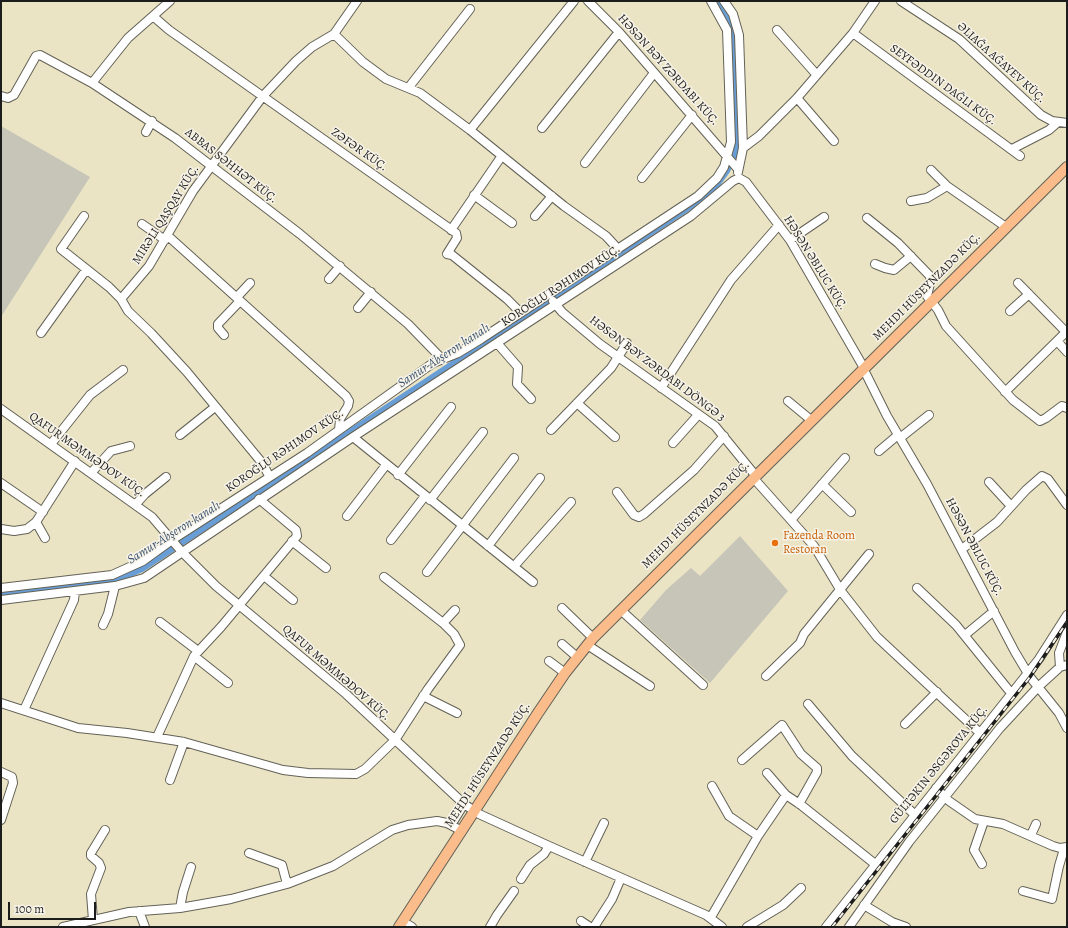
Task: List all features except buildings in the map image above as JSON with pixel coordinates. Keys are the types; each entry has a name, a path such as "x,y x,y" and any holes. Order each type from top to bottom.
{"main road":[{"name":"MEHDI HÜSEYNZADƏ KÜÇ.","path":"933,304 1006,227 1067,167"},
{"name":"MEHDI HÜSEYNZADƏ KÜÇ.","path":"406,926 565,673 593,638 933,304 1067,176"},
{"name":"MEHDI HÜSEYNZADƏ KÜÇ.","path":"406,926 462,831 477,812 543,715 592,648 624,613 756,479 811,420 865,371"}],"street":[{"path":"92,83 107,62 128,38 170,1"},
{"name":"MIRƏLI QAŞQAY KÜÇ.","path":"121,299 149,266 193,191 263,96 296,61 312,47 334,34 357,1"},
{"path":"470,130 574,1"},
{"name":"HƏSƏN BƏY ZƏRDABI KÜÇ.","path":"588,1 619,32 737,168"},
{"name":"KOROĞLU RƏHIMOV KÜÇ.","path":"1,588 112,575 143,561 269,476 292,463 441,358 458,353 698,196 717,178 727,157 731,142 726,30 716,7 711,1"},
{"path":"724,1 733,14 739,35 743,148 737,168 739,178"},
{"path":"743,148 759,136 797,98 816,74 853,33 875,1"},
{"name":"ƏLIAĞA AĞAYEV KÜÇ.","path":"901,1 959,39 1032,108 1046,118 1057,123 1067,123"},
{"path":"409,87 470,9"},
{"name":"ZƏFƏR KÜÇ.","path":"154,16 169,30 451,230"},
{"path":"777,30 816,74"},
{"path":"542,128 619,32"},
{"path":"853,33 925,88 1012,148 1020,156"},
{"path":"334,34 363,62 386,79 401,86 409,87 420,93 470,130 501,157 606,236 618,248"},
{"name":"ABBAS SƏHHƏT KÜÇ.","path":"1,96 8,98 14,95 36,56 40,54 92,83 152,121 340,266 417,333 441,358"},
{"path":"585,163 654,73"},
{"path":"797,98 834,142"},
{"path":"642,178 692,115"},
{"path":"146,132 152,121"},
{"path":"1012,148 1049,130 1057,123"},
{"path":"501,157 451,230 456,233 457,238 448,254 452,255 507,298 520,312"},
{"path":"931,170 947,186 1006,227"},
{"name":"KOROĞLU RƏHIMOV KÜÇ.","path":"1,600 115,586 144,578 259,499 692,216 733,181 739,178"},
{"name":"HƏSƏN ƏBLUC KÜÇ.","path":"739,178 746,182 790,240 865,371 1027,672 1059,713 1067,728"},
{"path":"911,200 927,198 947,186"},
{"path":"474,195 512,223"},
{"path":"535,216 552,196"},
{"path":"84,216 61,249 109,287 121,299 128,311 172,355 263,464 269,476"},
{"path":"790,240 824,217"},
{"path":"867,218 888,233 931,279 927,296 948,329 1005,392 1022,408 1040,421 1062,406 1067,408"},
{"path":"142,224 166,238 238,299 346,396 349,401 348,406 340,419 339,430"},
{"path":"661,388 731,280 779,225"},
{"path":"875,264 894,270 911,256"},
{"path":"329,278 340,266"},
{"path":"40,333 86,270"},
{"path":"224,335 218,328 218,324 250,283"},
{"path":"1005,392 1066,331 1018,283"},
{"path":"358,308 371,292"},
{"path":"1010,311 1029,294"},
{"name":"HƏSƏN BƏY ZƏRDABI DÖNGƏ 3","path":"548,295 555,305 600,344 715,426 756,479 814,546 841,591 877,637 980,733"},
{"path":"1057,341 1067,352"},
{"path":"497,343 518,367 517,384 531,399"},
{"path":"551,430 611,368 627,343"},
{"path":"50,444 90,395 123,370"},
{"path":"788,401 811,420"},
{"path":"577,403 615,437"},
{"path":"180,435 215,407"},
{"path":"398,475 451,407"},
{"name":"QAFUR MƏMMƏDOV KÜÇ.","path":"1,409 136,504 158,522 182,552 216,586 238,606 346,694 464,804 477,812 549,846 711,917 722,927"},
{"path":"673,443 698,415"},
{"path":"879,451 929,415"},
{"path":"391,540 483,432"},
{"path":"617,492 634,515 639,517 694,470 724,436"},
{"path":"353,437 398,475 533,582"},
{"path":"92,474 112,451 130,446"},
{"path":"426,572 514,458"},
{"path":"790,520 845,458"},
{"path":"1,530 14,531 27,529 36,522 75,461"},
{"path":"347,516 386,465"},
{"path":"962,549 987,531 1026,490 1042,476 1048,479 1067,505"},
{"path":"136,504 145,494 166,477"},
{"path":"488,546 540,478"},
{"path":"989,482 1011,506"},
{"path":"1,483 43,512"},
{"path":"822,484 851,512"},
{"path":"157,737 196,653 297,536 296,530 259,499"},
{"path":"517,563 571,502"},
{"path":"36,522 45,538"},
{"path":"292,541 326,568"},
{"path":"766,676 800,643 811,625 841,591 869,554"},
{"path":"264,576 293,600"},
{"path":"1,703 78,728 157,737 184,742 283,770 308,773 356,774 365,769 395,740 423,696 460,645 454,634 443,623 384,577"},
{"path":"103,625 108,614 115,586"},
{"path":"917,588 965,635 1012,693"},
{"path":"24,710 74,600 75,591"},
{"path":"562,608 593,638"},
{"path":"443,623 455,610"},
{"path":"965,635 994,611"},
{"path":"624,613 703,685"},
{"name":"GÜLTƏKIN ƏSGƏROVA KÜÇ.","path":"826,927 914,814 1012,693 1039,658 1067,615"},
{"path":"160,622 228,683"},
{"path":"849,927 909,842 1000,728 1038,688 1063,666 1059,653 1067,632"},
{"path":"562,644 577,657"},
{"path":"592,648 650,686"},
{"path":"549,661 565,673"},
{"path":"905,724 937,692"},
{"path":"423,696 458,713"},
{"path":"808,704 852,756 914,814"},
{"path":"742,760 782,725 802,754 817,768 817,772 799,804"},
{"path":"170,780 184,742"},
{"path":"1,772 12,777 13,783 1,820"},
{"path":"767,773 786,795 875,864"},
{"path":"712,786 729,816 758,836"},
{"path":"936,788 945,797 974,819 1003,824 1031,835 1053,846 1066,848 1052,899 1023,891"},
{"path":"711,917 758,836 786,795"},
{"path":"451,825 464,804"},
{"path":"982,864 974,850 984,821"},
{"path":"63,927 139,911 180,908 231,899 287,884 333,866 400,827 430,822 451,825 462,831"},
{"path":"585,862 604,823"},
{"path":"1031,835 1036,824"},
{"path":"93,920 91,894 101,868 99,863 91,856 105,830"},
{"path":"521,879 530,865 544,854 549,846"},
{"path":"249,853 282,865 287,884"},
{"path":"180,908 183,892 191,867"},
{"path":"594,927 612,899 621,878"},
{"path":"747,927 783,905 801,888"},
{"path":"490,927 514,891"},
{"path":"864,905 892,922 906,927"},
{"path":"139,911 145,927"},
{"path":"581,921 590,927"}],"shaded area":[{"path":"1,126 90,177 1,317"},
{"path":"740,536 788,591 710,683 640,620 666,590 691,568 700,576"}],"waterway":[{"name":"Samur-Abşeron kanalı","path":"1,594 117,580 142,569 711,193 727,171 735,153 737,140 733,37 726,14 718,1"}],"railway":[{"path":"832,927 1030,677 1067,622"}],"place":[{"name":"Fazenda Room Restoran","path":"775,543"}]}
